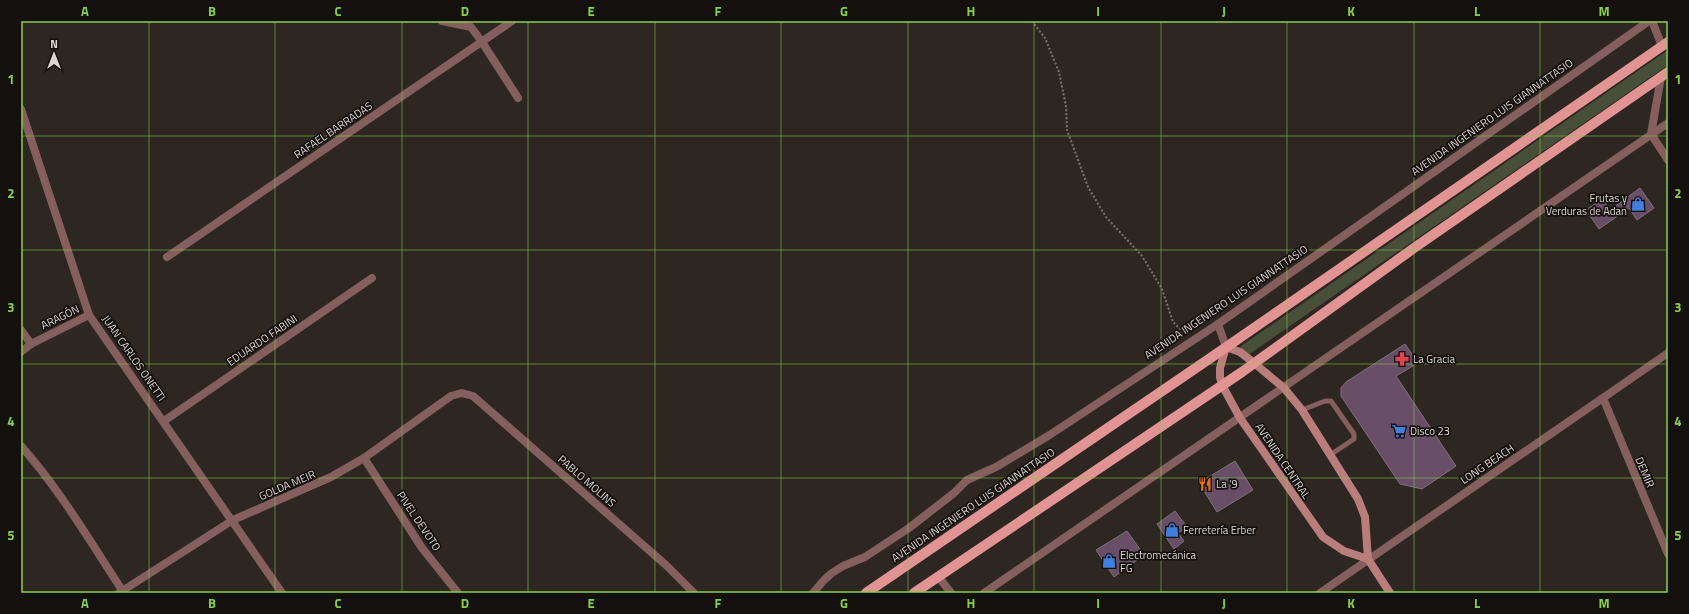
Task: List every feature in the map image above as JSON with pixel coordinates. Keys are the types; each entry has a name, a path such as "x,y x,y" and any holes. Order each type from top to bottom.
{"main road":[{"name":"AVENIDA INGENIERO LUIS GIANNATTASIO","path":"866,593 1665,44"},
{"path":"914,593 1254,363 1414,248 1664,75"}],"street":[{"path":"442,21 472,24 518,98"},
{"name":"RAFAEL BARRADAS","path":"167,257 512,21"},
{"name":"AVENIDA INGENIERO LUIS GIANNATTASIO","path":"813,593 832,573 848,563 865,557 910,528 954,493 966,480 996,467 1048,436 1218,324 1649,21"},
{"path":"1652,21 1665,44"},
{"path":"1664,75 1652,134 1668,160"},
{"name":"JUAN CARLOS ONETTI","path":"21,109 89,315 233,520 282,593"},
{"path":"984,593 1668,123"},
{"name":"EDUARDO FABINI","path":"164,421 372,278"},
{"name":"ARAGÓN","path":"21,352 30,344 89,315"},
{"path":"1218,324 1226,347 1240,352 1254,363 1284,388 1302,410 1358,499 1366,530 1368,559 1390,593"},
{"path":"21,330 30,344"},
{"name":"AVENIDA CENTRAL","path":"1226,347 1220,368 1222,385 1240,418 1323,537 1344,551 1368,559"},
{"name":"LONG BEACH","path":"1320,593 1668,354"},
{"name":"GOLDA MEIR","path":"122,592 233,520 331,477 364,458 451,396 462,393"},
{"name":"PABLO MOLINS","path":"462,393 473,396 662,561 694,593"},
{"name":"DEMIR","path":"1603,398 1668,554"},
{"path":"21,446 35,462 63,500 122,592"},
{"name":"PIVEL DEVOTO","path":"364,458 422,548 458,593"},
{"path":"938,576 950,593"}],"lane":[{"path":"1302,410 1326,401 1331,401 1354,434 1354,439 1330,455"}],"path":[{"path":"1032,21 1045,38 1059,72 1066,106 1067,130 1088,187 1106,217 1142,256 1162,289 1173,322 1190,342"}],"green space":[{"path":"1668,50 1668,65 1248,355 1239,350 1241,346"}],"building":[{"path":"1640,188 1654,208 1637,220 1629,208 1599,229 1586,210 1602,199 1610,210"},
{"name":"Disco 23","path":"1405,344 1418,363 1396,376 1456,466 1422,489 1400,484 1341,396 1341,388 1346,382"},
{"path":"1235,461 1253,490 1217,512 1199,483"},
{"name":"Ferretería Erber","path":"1175,511 1187,527 1178,533 1184,541 1174,549 1157,524"},
{"path":"1127,531 1144,555 1114,577 1096,550"}],"place":[{"name":"Frutas y Verduras de Adan","path":"1638,204"},
{"name":"La Gracia","path":"1402,359"},
{"name":"Disco 23","path":"1399,431"},
{"name":"La '9","path":"1205,484"},
{"name":"Ferretería Erber","path":"1172,530"},
{"name":"Electromecánica FG","path":"1109,561"}]}
